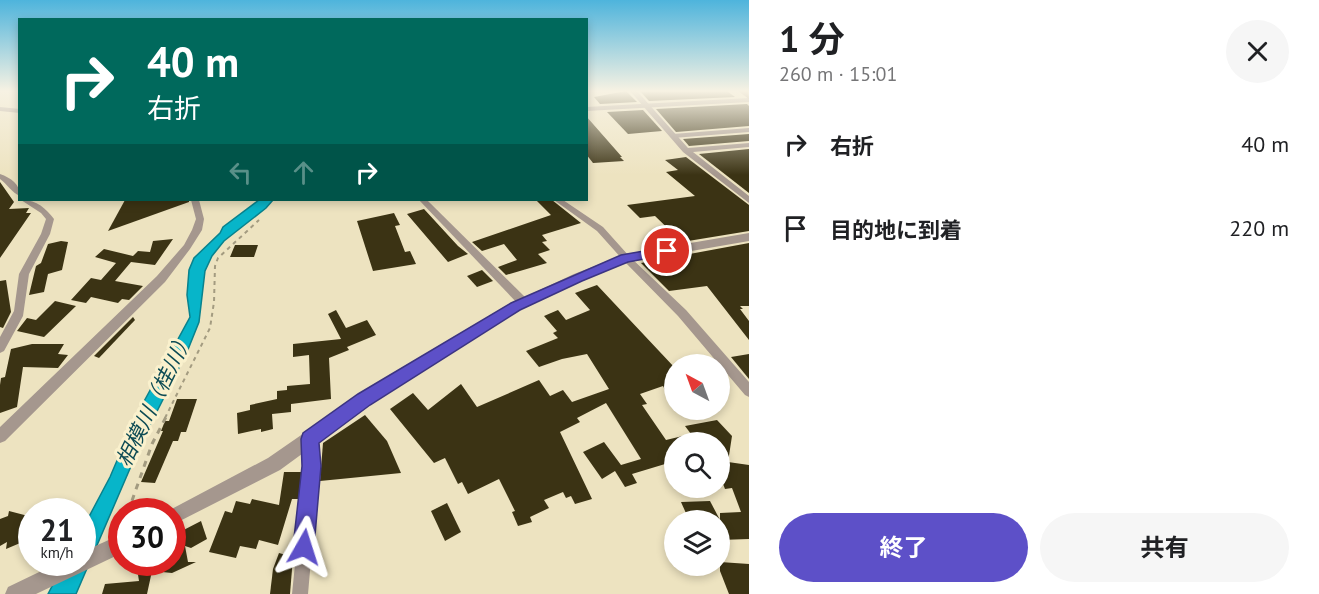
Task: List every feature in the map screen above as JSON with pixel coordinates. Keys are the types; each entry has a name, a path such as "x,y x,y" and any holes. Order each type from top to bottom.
{"street":[{"path":"657,119 686,150 749,200"},
{"path":"686,150 749,145"},
{"path":"0,176 11,183 18,192"},
{"path":"0,348 15,323 20,307 20,287 25,272 48,230 50,219 44,211 27,201"},
{"path":"0,436 161,279 187,247 197,230 200,219 195,201"},
{"path":"424,201 524,303"},
{"path":"559,201 600,229 682,313 749,391"},
{"path":"186,510 274,464 364,400 524,303 626,258 749,237"},
{"path":"300,594 312,466 309,439"},
{"path":"15,594 53,576"}],"lane":[{"path":"673,136 749,130"}],"path":[{"path":"133,498 156,435 210,328 214,302 215,266 218,258 259,220"}],"water":[{"name":"相模川（桂川）","path":"258,201 272,201 224,241 212,256 205,271 199,322 117,498 108,498 108,520 96,548 96,503 136,416 190,317 187,295 189,270 194,258 220,233 223,227"},
{"path":"57,576 84,576 76,594 48,594"}],"building":[{"path":"588,119 624,161 593,163 588,157"},
{"path":"613,119 651,119 662,131 628,134"},
{"path":"664,119 749,119 749,126 676,132"},
{"path":"749,134 749,141 689,146 683,139"},
{"path":"749,149 749,193 699,154"},
{"path":"686,157 749,205 749,231 682,242 655,216 640,218 627,205 695,196 666,172 678,170 665,160"},
{"path":"0,182 14,202 9,209 29,208 26,213 31,213 0,258"},
{"path":"124,201 189,201 189,202 108,231"},
{"path":"537,201 553,201 581,223 542,235 547,241 542,242 550,250 538,254 547,263 506,275 498,267 517,260 504,244 482,251 472,242 551,215"},
{"path":"424,209 468,254 448,262 407,214"},
{"path":"394,213 400,225 395,226 405,252 410,251 416,264 373,271 357,221"},
{"path":"173,239 155,265 131,262 115,281 143,286 129,300 122,299 118,303 91,297 86,303 71,300 91,278 101,280 116,263 95,257 104,249 133,256 138,251 150,252 153,241"},
{"path":"68,242 62,270 48,274 44,292 29,295 36,266 41,263 48,244"},
{"path":"749,243 749,306 740,306 743,309 740,309 749,321 749,340 707,286 669,291 641,263"},
{"path":"235,245 258,245 254,257 230,257"},
{"path":"482,270 493,281 477,287 467,276"},
{"path":"6,280 11,312 3,328 0,327 0,281"},
{"path":"597,285 664,356 664,388 663,386 640,394 647,404 642,405 664,437 664,464 632,474 637,483 625,487 615,471 602,479 583,452 604,442 621,465 641,459 606,403 577,418 580,422 560,432 592,499 575,504 571,496 566,498 563,492 544,500 549,508 530,517 532,522 518,526 512,512 515,511 499,479 468,494 462,482 458,484 445,458 434,463 390,409 413,393 428,410 461,384 477,407 539,380 550,396 563,390 572,402 609,389 587,354 539,367 526,351 558,338 553,333 557,331 544,316 558,310 566,320 590,310 575,293"},
{"path":"55,301 76,306 44,337 17,331 27,318 36,320"},
{"path":"336,310 346,328 367,320 376,335 347,347 349,350 329,358 331,399 291,404 291,412 272,414 273,429 238,434 237,413 250,410 250,405 277,399 277,391 287,390 287,386 310,384 309,355 293,357 293,344 341,339 328,314"},
{"path":"133,317 135,320 99,358 94,356"},
{"path":"32,344 64,344 58,354 68,355 58,368 23,367 17,407 0,413 1,378 5,377 11,349"},
{"path":"749,354 749,379 731,357"},
{"path":"177,399 197,399 186,432 181,432 178,441 173,441 155,483 141,482 163,431 161,431 165,421 169,421"},
{"path":"365,415 387,441 401,473 320,481 323,443"},
{"path":"717,420 728,432 690,432 685,426"},
{"path":"730,462 749,465 749,539 730,540 730,513 741,512 732,488 730,488"},
{"path":"284,472 302,472 299,499 292,499 278,545 259,540 256,549 240,546 236,558 209,552 225,511 232,513 236,501 250,504 252,499 279,505"},
{"path":"710,501 715,510 685,510 681,502"},
{"path":"447,503 461,532 445,541 431,511"},
{"path":"9,511 18,513 18,544 6,549 7,542 0,546 0,519 8,516"},
{"path":"201,521 207,539 191,548 186,546 186,529"},
{"path":"186,551 188,562 196,562 186,567"},
{"path":"279,553 293,557 290,594 270,594 273,569"},
{"path":"730,563 749,564 749,594 729,594 722,576 730,576"},
{"path":"138,576 151,576 147,594 102,594 105,584 139,581"}],"route":[{"path":"304,547 312,466 309,439 364,400 516,306 626,258 667,251"}]}
